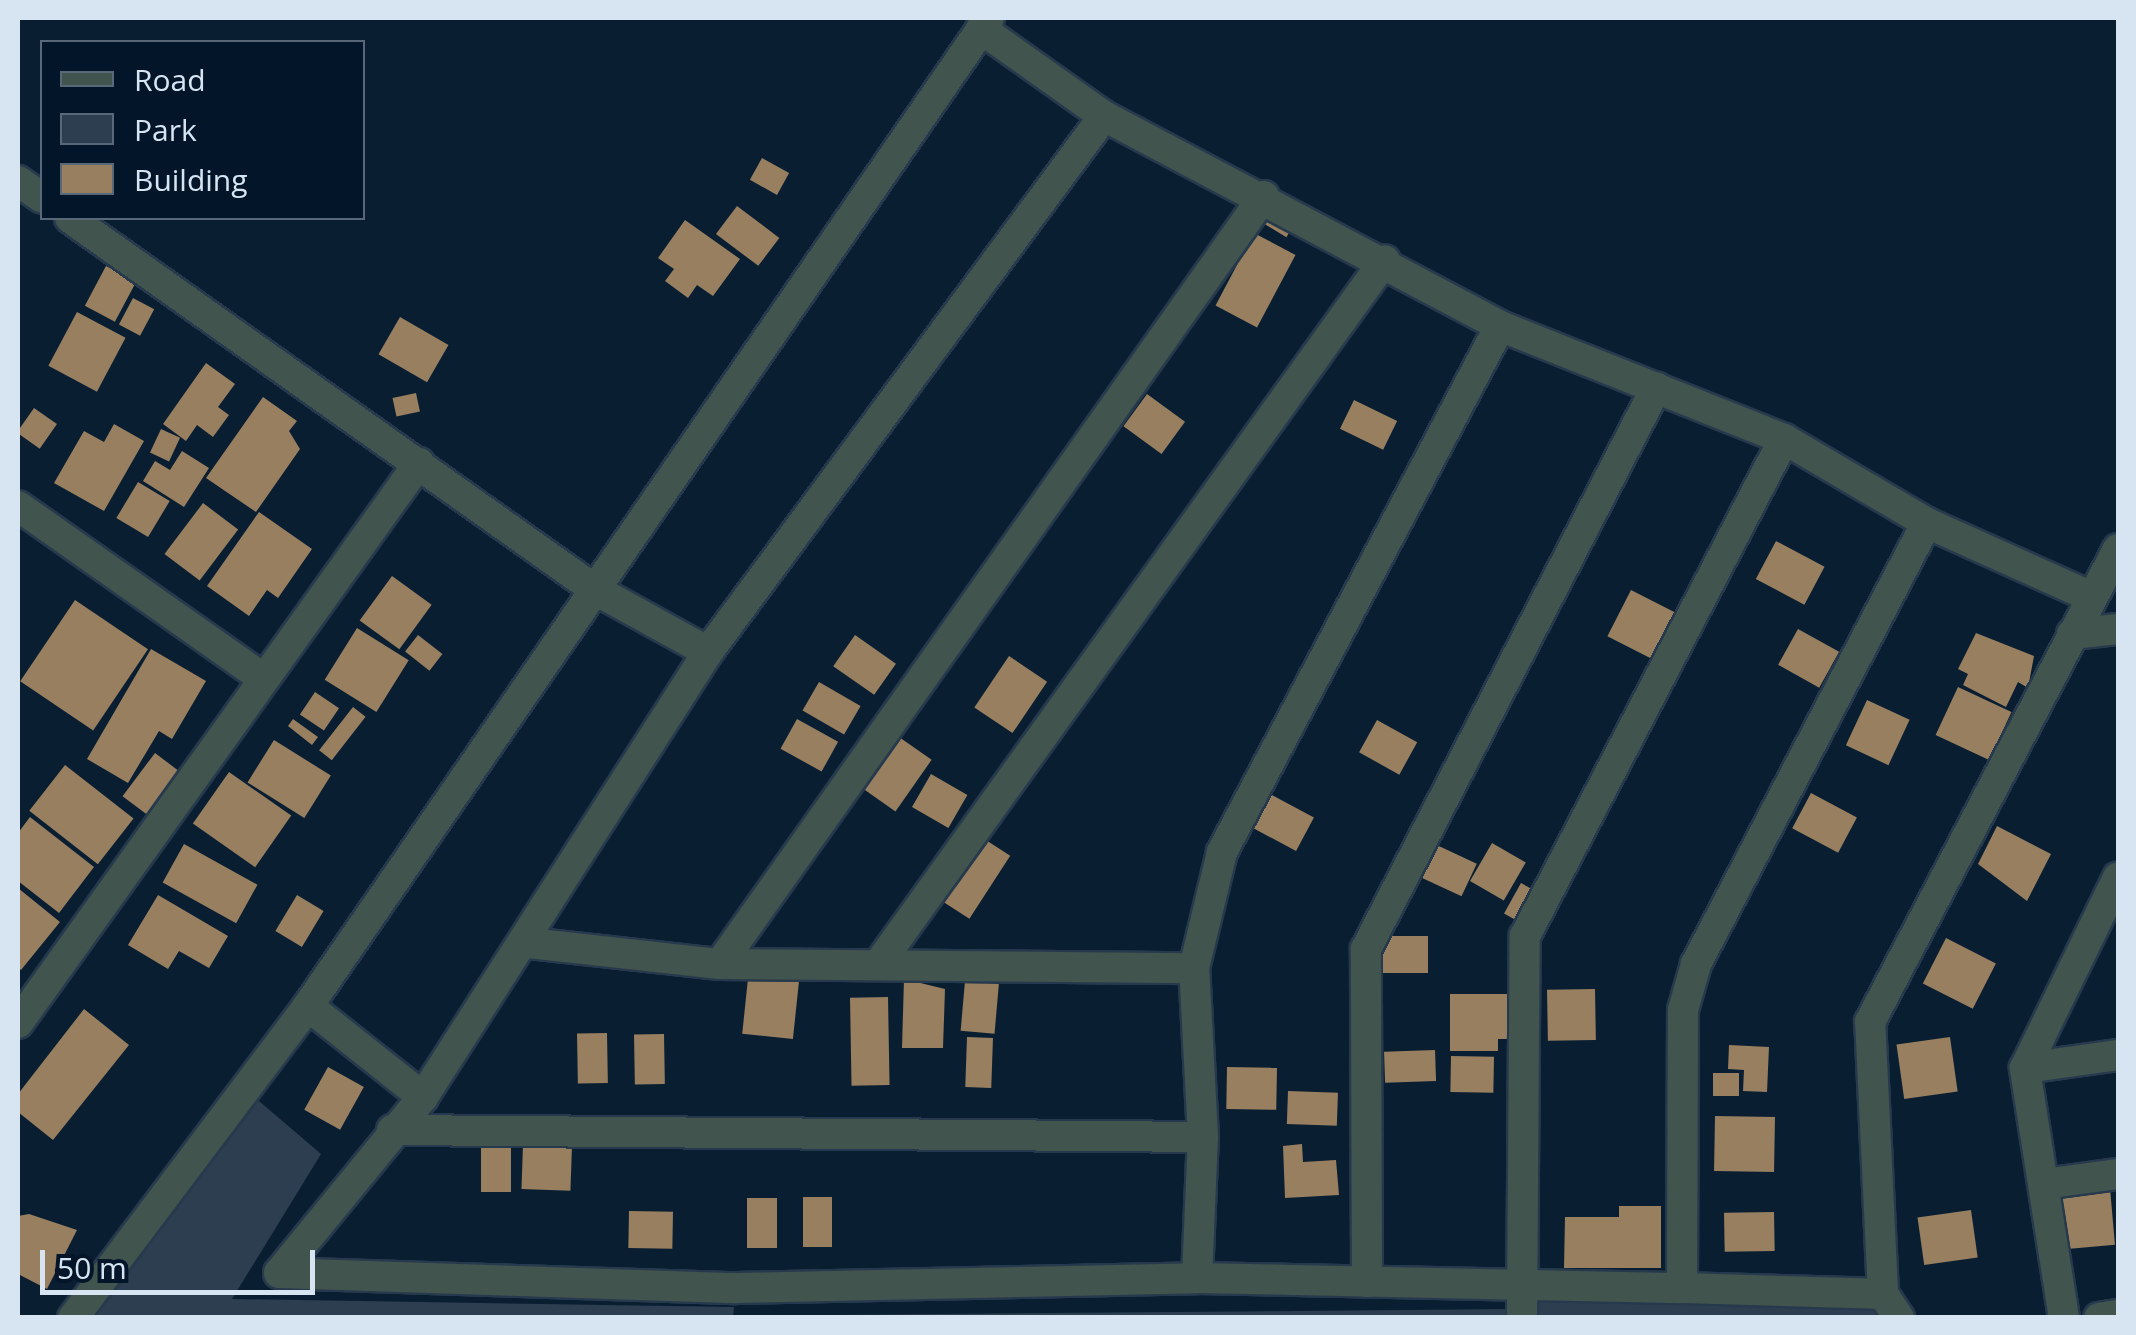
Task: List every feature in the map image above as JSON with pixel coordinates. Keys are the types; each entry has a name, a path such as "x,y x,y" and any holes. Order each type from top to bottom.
{"street":[{"path":"73,1318 308,1006 985,23 1104,116 1385,260 1500,326 1784,439 1927,522 2092,598"},
{"path":"1104,116 708,652 529,943 423,1096 280,1273 736,1288 1197,1278 1682,1288 1891,1306 1870,1022 2118,549"},
{"path":"18,181 40,197"},
{"path":"720,964 1264,196"},
{"path":"73,220 594,589 708,652"},
{"path":"878,965 1385,260"},
{"path":"1197,1278 1203,1137 1194,968 1222,852 1500,326"},
{"path":"1367,1282 1366,949 1656,388"},
{"path":"1522,1318 1525,936 1784,439"},
{"path":"18,1023 260,676 419,463"},
{"path":"18,506 260,676"},
{"path":"1682,1288 1683,1010 1696,964 1927,522"},
{"path":"2072,634 2118,629"},
{"path":"2064,1318 2025,1068 2115,890"},
{"path":"529,943 720,964 1194,968"},
{"path":"308,1006 423,1096"},
{"path":"2025,1068 2118,1055"},
{"path":"392,1130 1203,1137"},
{"path":"2044,1184 2118,1174"},
{"path":"2099,1318 2118,1315"}],"green space":[{"path":"245,1089 321,1154 232,1299 734,1307 733,1318 70,1318"},
{"path":"1527,1285 1881,1299 1892,1318 1524,1318"},
{"path":"1514,1309 1514,1318 831,1318 831,1315"}],"building":[{"path":"762,158 789,173 777,195 750,180"},
{"path":"737,206 779,238 758,266 716,234"},
{"path":"1273,207 1296,221 1286,237 1263,223"},
{"path":"685,220 740,259 713,296 697,285 688,298 665,281 674,269 658,258"},
{"path":"1254,233 1295,255 1257,327 1216,305"},
{"path":"106,266 136,282 115,322 85,306"},
{"path":"133,298 154,309 140,336 119,324"},
{"path":"77,312 126,338 97,392 48,366"},
{"path":"400,317 448,345 427,382 378,354"},
{"path":"206,363 235,384 218,407 229,415 213,437 197,425 186,441 163,424"},
{"path":"416,393 420,412 396,417 393,398"},
{"path":"1147,394 1185,422 1162,454 1123,426"},
{"path":"263,397 297,421 289,431 300,449 256,512 206,478"},
{"path":"1354,400 1397,421 1383,450 1340,429"},
{"path":"34,408 57,424 40,449 18,433"},
{"path":"114,424 144,441 104,511 54,483 84,431 104,442"},
{"path":"161,429 180,438 169,461 150,453"},
{"path":"182,451 209,468 184,507 143,481 155,461 170,470"},
{"path":"138,482 170,501 148,537 116,518"},
{"path":"203,503 238,529 200,581 164,554"},
{"path":"259,512 312,549 278,598 267,590 249,616 207,586"},
{"path":"1776,541 1825,567 1804,605 1756,579"},
{"path":"392,576 432,605 399,649 360,620"},
{"path":"1631,590 1679,615 1656,661 1607,636"},
{"path":"75,600 148,649 93,730 20,681"},
{"path":"357,628 409,660 376,712 325,680"},
{"path":"1798,629 1839,652 1819,688 1778,665"},
{"path":"1976,633 2034,656 2028,688 2018,682 2006,707 1963,685 1968,674 1958,669"},
{"path":"418,635 442,654 429,671 405,652"},
{"path":"855,635 896,664 874,695 833,666"},
{"path":"151,649 206,681 172,739 159,731 128,783 87,759"},
{"path":"1009,656 1047,682 1012,733 974,707"},
{"path":"819,682 861,706 844,735 802,711"},
{"path":"1958,687 2011,712 1989,760 1936,735"},
{"path":"315,692 339,708 324,731 300,714"},
{"path":"1867,700 1910,720 1888,765 1846,745"},
{"path":"353,707 366,717 332,760 319,750"},
{"path":"293,719 318,737 312,745 288,726"},
{"path":"797,719 838,742 822,772 781,749"},
{"path":"1377,720 1417,742 1399,775 1359,752"},
{"path":"889,730 932,760 895,811 853,782"},
{"path":"274,740 331,776 304,818 248,782"},
{"path":"155,753 182,773 150,817 123,796"},
{"path":"65,765 134,819 98,864 29,811"},
{"path":"229,772 291,816 255,867 193,824"},
{"path":"931,774 967,795 948,828 912,807"},
{"path":"1268,793 1314,817 1296,851 1250,827"},
{"path":"1811,793 1857,817 1838,853 1792,828"},
{"path":"30,817 94,867 59,913 18,881 18,833"},
{"path":"1997,826 2051,854 2027,901 1978,864"},
{"path":"975,833 1010,856 969,919 934,896"},
{"path":"1426,840 1477,864 1462,896 1411,873"},
{"path":"1492,843 1526,862 1504,901 1470,881"},
{"path":"184,844 257,885 236,923 163,882"},
{"path":"1521,883 1541,894 1524,925 1504,914"},
{"path":"18,888 60,922 21,970 18,967"},
{"path":"158,895 228,936 209,968 179,951 168,969 128,945"},
{"path":"297,895 324,911 302,947 275,931"},
{"path":"1380,936 1428,936 1428,973 1380,973"},
{"path":"1946,938 1996,963 1973,1009 1923,983"},
{"path":"749,969 800,974 793,1039 742,1034"},
{"path":"904,979 945,989 943,1048 902,1048"},
{"path":"965,981 999,984 995,1034 961,1031"},
{"path":"1595,989 1596,1040 1548,1041 1547,990"},
{"path":"1450,994 1514,994 1514,1039 1498,1039 1498,1051 1450,1051"},
{"path":"888,997 890,1085 852,1086 850,998"},
{"path":"84,1009 129,1045 53,1140 18,1112 18,1094"},
{"path":"607,1033 608,1083 578,1084 577,1034"},
{"path":"664,1034 665,1084 635,1085 634,1035"},
{"path":"967,1037 993,1038 991,1088 965,1087"},
{"path":"1950,1037 1958,1091 1904,1099 1897,1045"},
{"path":"1729,1045 1769,1047 1767,1092 1743,1091 1744,1070 1728,1069"},
{"path":"1435,1050 1436,1081 1385,1083 1384,1052"},
{"path":"1451,1056 1494,1057 1493,1093 1450,1092"},
{"path":"328,1067 364,1087 340,1130 304,1110"},
{"path":"1227,1067 1277,1068 1276,1110 1226,1109"},
{"path":"1713,1073 1739,1073 1739,1096 1713,1096"},
{"path":"1288,1091 1338,1093 1337,1126 1287,1124"},
{"path":"1715,1116 1775,1117 1774,1172 1714,1171"},
{"path":"481,1142 511,1142 511,1192 481,1192"},
{"path":"1302,1144 1303,1162 1336,1160 1339,1195 1285,1198 1283,1146"},
{"path":"523,1145 572,1147 570,1191 521,1189"},
{"path":"2110,1188 2115,1245 2059,1250 2054,1193"},
{"path":"803,1197 832,1197 832,1247 803,1247"},
{"path":"747,1198 777,1198 777,1248 747,1248"},
{"path":"1619,1206 1661,1206 1661,1268 1564,1268 1565,1217 1619,1217"},
{"path":"1971,1210 1978,1258 1924,1265 1918,1218"},
{"path":"629,1211 673,1212 672,1249 628,1248"},
{"path":"1774,1212 1775,1251 1725,1252 1724,1213"},
{"path":"29,1214 77,1230 47,1289 18,1274 18,1216"}]}
